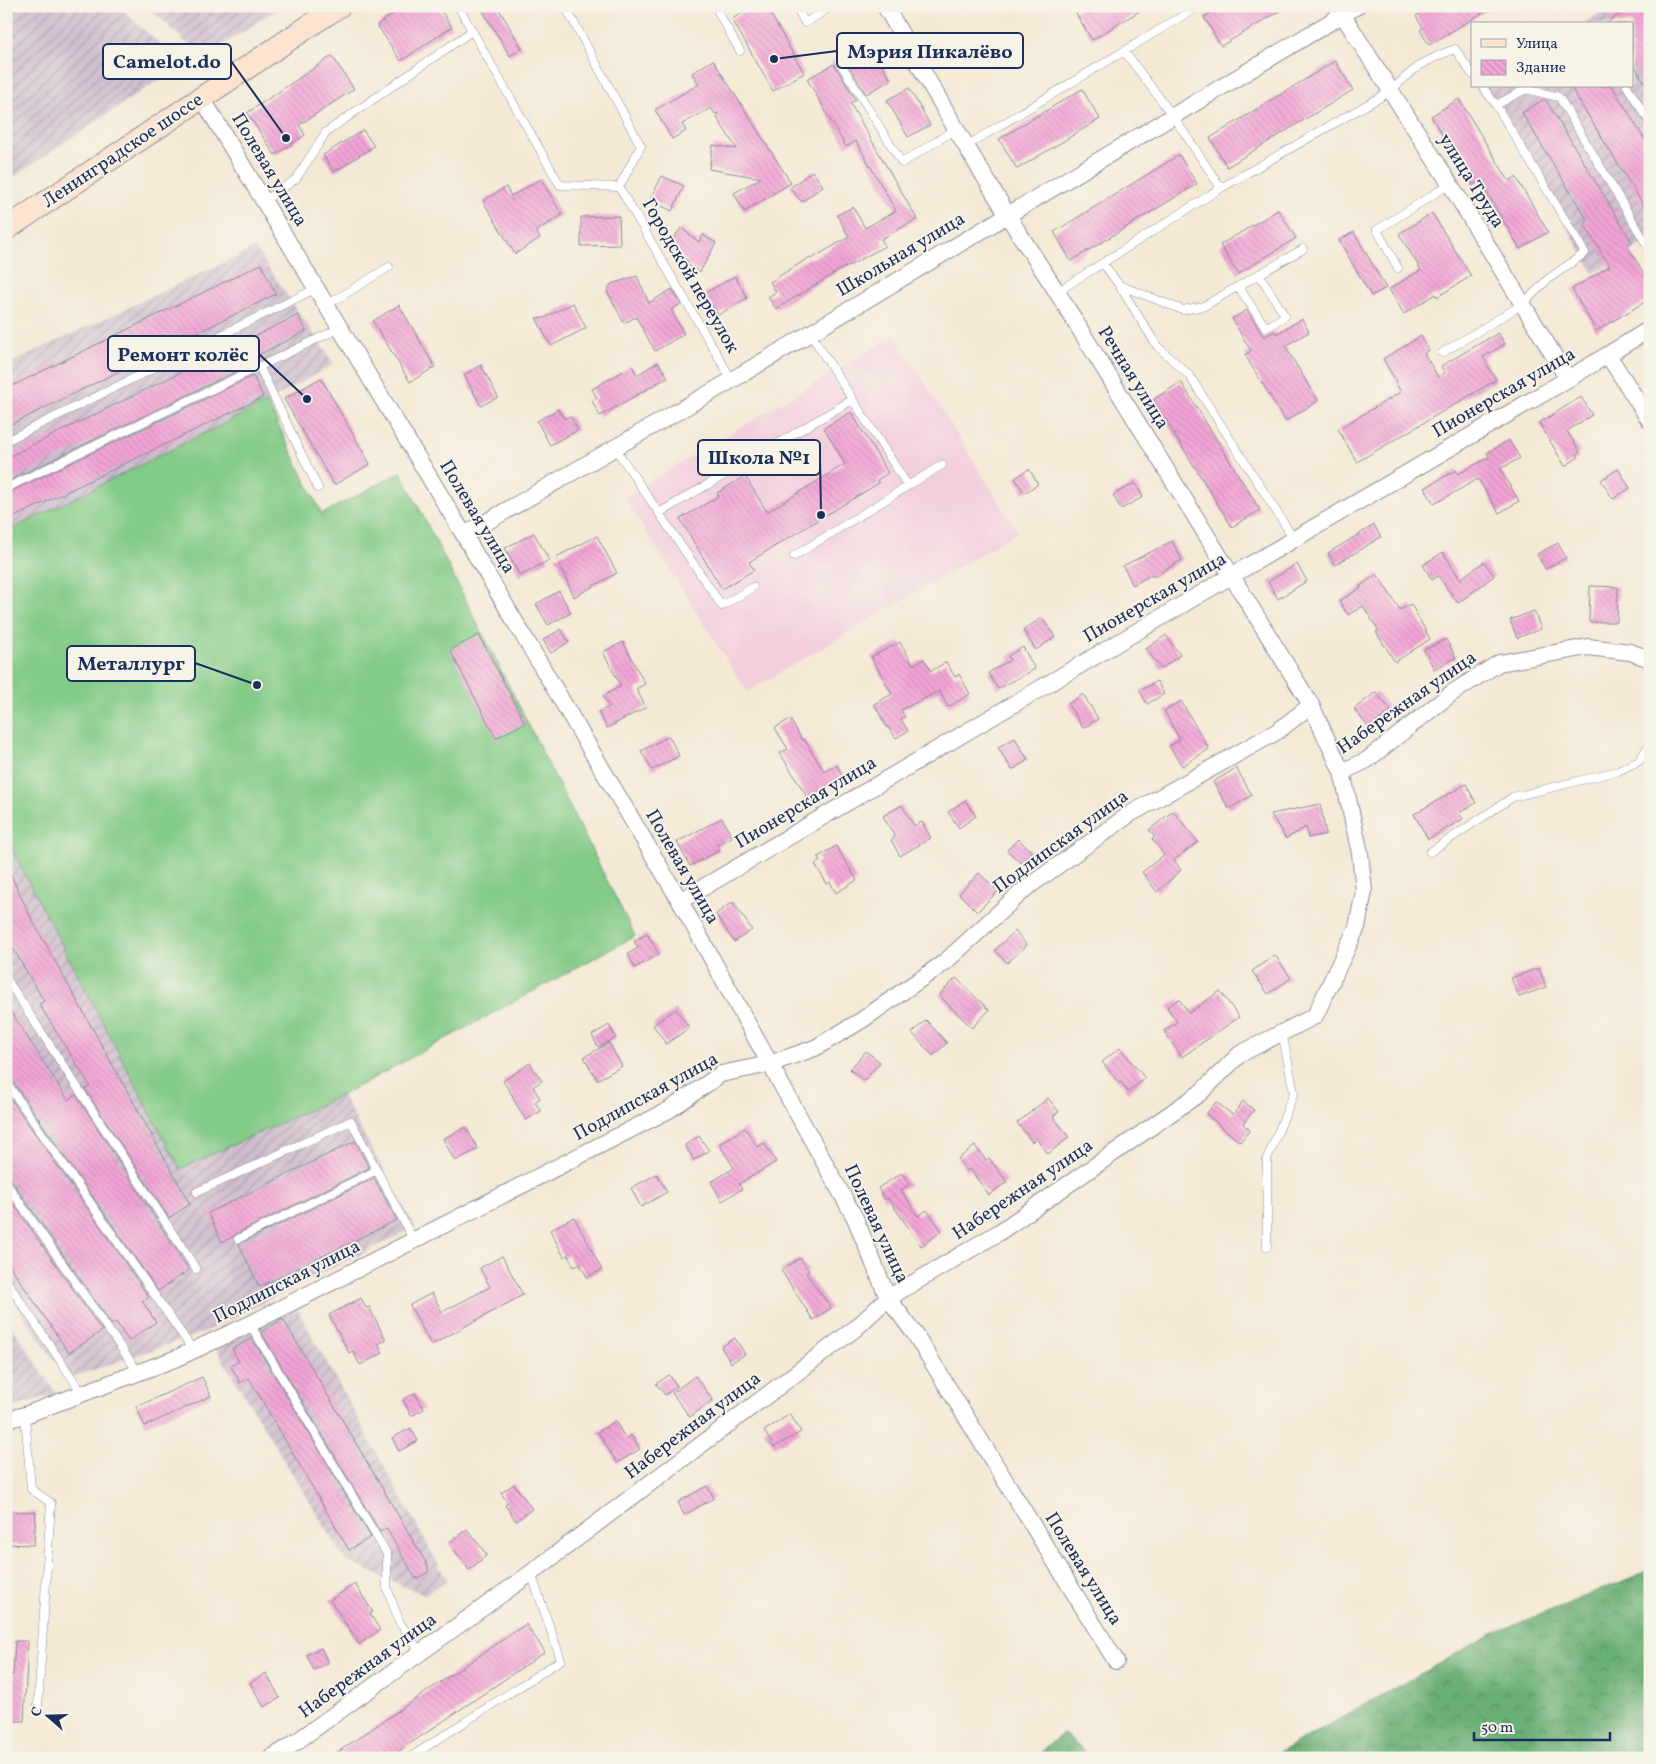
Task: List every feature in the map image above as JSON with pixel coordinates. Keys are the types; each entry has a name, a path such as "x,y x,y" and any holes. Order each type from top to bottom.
{"main road":[{"name":"Ленинградское шоссе","path":"6,229 339,6"}],"street":[{"name":"Речная улица","path":"885,6 1007,214 1311,704 1342,772"},
{"name":"Школьная улица","path":"464,535 732,380 1173,116 1339,11 1356,6"},
{"name":"улица Труда","path":"1339,11 1450,184 1568,379"},
{"name":"Полевая улица","path":"202,98 317,288 680,901 855,1218 888,1298 915,1334 1116,1661"},
{"name":"Пионерская улица","path":"680,901 1650,329"},
{"path":"1608,355 1650,421"},
{"name":"Набережная улица","path":"271,1758 531,1573 856,1328 888,1298 998,1233 1200,1094 1240,1054 1315,1016 1358,927 1364,891 1360,853 1342,772 1367,760 1452,693 1499,664 1588,647 1630,652 1650,659"},
{"name":"Подлипская улица","path":"6,1420 25,1415 138,1372 250,1324 669,1110 721,1074 769,1064 815,1048 862,1020 945,962 1025,889 1130,814 1278,731 1311,704"}],"lane":[{"path":"264,201 296,179 326,132 472,31 458,6"},
{"name":"Городской переулок","path":"565,6 641,146 619,188"},
{"path":"719,6 718,12 740,51"},
{"path":"796,6 805,23 832,6"},
{"path":"966,146 1199,6"},
{"name":"Городской переулок","path":"472,31 560,184 619,188"},
{"path":"1057,292 1221,188 1391,90 1404,77 1433,57 1455,50 1471,73"},
{"path":"1124,51 1173,116 1221,188"},
{"path":"839,61 902,163 956,129"},
{"path":"1442,353 1523,304 1548,279 1585,254 1496,105 1483,88"},
{"path":"1629,88 1650,122"},
{"path":"1496,105 1526,89 1559,97 1650,250"},
{"path":"1398,268 1377,230 1450,184"},
{"name":"Городской переулок","path":"619,188 732,380"},
{"path":"1119,285 1184,310 1204,306 1303,249"},
{"path":"1103,263 1157,346 1189,375 1294,539"},
{"path":"327,305 389,266"},
{"path":"1238,286 1266,328 1285,316 1258,274"},
{"path":"6,441 317,288"},
{"path":"6,488 340,328"},
{"path":"810,333 908,486"},
{"path":"259,366 318,488"},
{"path":"659,513 852,400"},
{"path":"615,448 722,606 754,586"},
{"path":"794,556 942,465"},
{"path":"1430,852 1512,797 1618,772 1639,761 1650,744"},
{"path":"6,978 196,1269"},
{"path":"1267,1247 1268,1159 1294,1093 1282,1032"},
{"path":"6,1082 193,1350"},
{"path":"197,1192 351,1121 414,1241"},
{"path":"238,1239 377,1170"},
{"path":"6,1183 138,1372"},
{"path":"6,1280 82,1393"},
{"path":"250,1324 387,1554 387,1588 400,1623 421,1653"},
{"path":"25,1415 31,1489 51,1503 38,1706"},
{"path":"409,1758 561,1660 531,1573"}],"shaded area":[{"path":"6,6 118,6 182,64 6,182"},
{"path":"147,6 282,6 203,58"},
{"path":"1612,6 1650,6 1650,240 1594,273 1485,88 1634,88 1634,22 1587,22"},
{"path":"255,248 334,364 267,402 6,532 6,365"},
{"path":"895,335 1018,532 747,692 624,497"},
{"path":"6,839 180,1169 342,1095 415,1227 202,1333 67,1379 6,1290"},
{"path":"298,1310 447,1580 424,1595 346,1561 216,1349 282,1314"},
{"path":"6,1317 56,1393 6,1410"}],"green space":[{"path":"267,402 322,514 401,472 635,936 342,1095 180,1169 6,839 6,532"},
{"path":"1650,1570 1650,1758 1269,1758 1492,1634"},
{"path":"1063,1733 1092,1758 1034,1758"}],"building":[{"path":"405,6 438,6 452,27 401,61 377,25"},
{"path":"480,6 497,6 522,48 510,56"},
{"path":"755,6 766,6 804,73 773,91 732,19"},
{"path":"1083,6 1148,6 1092,40 1075,12"},
{"path":"1222,6 1288,6 1221,46 1204,17"},
{"path":"1433,6 1494,6 1429,45 1420,30 1423,28 1416,16"},
{"path":"1632,6 1638,6 1650,25 1650,91 1634,65 1634,22 1608,22"},
{"path":"868,38 891,80 866,94 844,58 847,56 844,52"},
{"path":"332,56 354,89 299,125 305,135 275,155 247,113"},
{"path":"713,60 791,183 744,212 734,193 761,178 709,169 713,145 737,149 717,118 718,113 715,114 711,108 682,124 686,131 672,139 655,110 699,84 692,73"},
{"path":"1335,61 1353,90 1227,167 1210,138"},
{"path":"834,64 856,100 850,103 917,219 881,239 885,246 845,267 776,309 768,297 776,292 770,282 810,257 811,259 849,237 837,215 853,207 865,228 896,211 856,141 846,147 807,79"},
{"path":"909,88 930,125 908,137 887,100"},
{"path":"1571,88 1613,88 1650,148 1650,216"},
{"path":"1082,89 1100,119 1017,169 999,139"},
{"path":"1459,99 1509,181 1516,177 1548,232 1520,249 1480,181 1473,185 1431,116"},
{"path":"1544,99 1632,242 1627,245 1650,284 1650,299 1596,331 1572,289 1610,266 1584,224 1588,221 1522,113"},
{"path":"363,130 374,146 334,172 323,155"},
{"path":"1179,155 1197,184 1071,261 1054,232"},
{"path":"812,171 823,186 802,202 790,188"},
{"path":"662,176 684,186 672,211 650,200"},
{"path":"541,179 562,215 536,231 540,238 515,254 483,201 506,187 511,196"},
{"path":"1278,210 1296,238 1238,274 1220,245"},
{"path":"1432,213 1471,276 1437,297 1436,294 1404,314 1389,289 1421,270 1399,234"},
{"path":"619,216 620,245 581,246 581,217"},
{"path":"681,228 699,242 703,235 716,243 700,272 686,264 688,261 668,246"},
{"path":"1354,232 1386,288 1371,296 1339,240"},
{"path":"261,264 276,294 6,427 6,389"},
{"path":"637,276 649,303 672,289 681,304 671,310 684,334 655,351 636,317 624,323 607,291 611,284"},
{"path":"735,276 747,298 718,315 705,293"},
{"path":"573,303 586,328 551,346 536,318 544,318"},
{"path":"399,305 435,367 410,382 373,321"},
{"path":"1247,310 1264,337 1274,331 1276,334 1302,319 1309,332 1285,346 1318,401 1285,421 1245,355 1251,351 1232,319"},
{"path":"298,315 306,331 246,361 248,366 6,482 6,458"},
{"path":"1498,333 1505,344 1483,357 1496,380 1357,462 1338,429 1401,392 1383,359 1421,336 1429,350 1424,353 1438,377 1445,373 1441,366"},
{"path":"658,362 668,377 600,416 592,401 597,398 592,389 632,366 637,375"},
{"path":"481,365 498,397 481,406 464,375"},
{"path":"253,376 263,397 6,521 6,494"},
{"path":"321,378 370,464 334,485 284,399"},
{"path":"1181,382 1260,510 1232,527 1153,400"},
{"path":"1581,397 1592,415 1567,431 1580,452 1577,454 1579,457 1565,466 1539,423"},
{"path":"558,409 564,419 570,416 578,430 550,445 537,421"},
{"path":"851,412 888,473 877,480 879,483 749,562 754,570 722,589 680,519 719,496 717,493 745,476 767,512 845,464 824,428"},
{"path":"1509,440 1520,458 1500,469 1519,501 1499,513 1478,479 1434,504 1425,488 1456,470 1458,474 1489,457 1487,453"},
{"path":"1029,469 1038,484 1024,493 1015,478"},
{"path":"1618,469 1630,488 1613,499 1601,480"},
{"path":"1135,483 1143,497 1121,509 1113,495"},
{"path":"1374,525 1381,537 1335,565 1328,553"},
{"path":"534,533 549,560 520,576 505,548"},
{"path":"597,536 617,573 574,597 556,557"},
{"path":"1172,541 1182,560 1153,577 1152,574 1133,585 1123,566"},
{"path":"1558,543 1566,558 1545,569 1537,554"},
{"path":"1443,552 1460,579 1484,562 1494,576 1458,603 1438,576 1432,580 1423,565"},
{"path":"1297,564 1307,581 1278,599 1268,582"},
{"path":"1377,574 1400,610 1411,604 1430,639 1395,662 1376,632 1379,631 1363,606 1348,615 1339,601 1361,588 1360,586"},
{"path":"1590,586 1618,587 1617,622 1589,622"},
{"path":"559,591 571,613 548,625 536,604"},
{"path":"1534,611 1541,629 1517,638 1510,620"},
{"path":"1042,618 1055,637 1036,650 1023,630"},
{"path":"561,629 569,642 551,653 543,640"},
{"path":"479,635 525,723 496,738 450,650"},
{"path":"1166,635 1180,655 1161,669 1146,649"},
{"path":"1446,639 1456,658 1434,669 1424,650"},
{"path":"623,642 645,684 636,689 646,707 607,728 598,712 609,707 603,696 621,686 603,652"},
{"path":"900,642 913,665 924,659 931,671 946,662 955,677 959,674 970,694 948,707 939,691 901,710 905,717 901,719 908,731 896,738 887,727 874,704 892,694 871,657"},
{"path":"1023,647 1035,669 998,689 988,673 1010,660 1008,656"},
{"path":"1157,681 1164,694 1147,704 1140,691"},
{"path":"1376,692 1391,710 1369,728 1354,709"},
{"path":"1083,694 1098,719 1083,728 1068,704"},
{"path":"1181,701 1209,749 1182,766 1169,746 1180,740 1164,711"},
{"path":"790,719 824,772 837,765 843,777 808,798 780,753 788,749 775,728"},
{"path":"669,736 679,756 652,770 641,751"},
{"path":"1015,738 1028,760 1012,770 998,747"},
{"path":"1236,768 1252,795 1229,809 1213,782"},
{"path":"1466,784 1476,803 1459,813 1463,819 1428,839 1414,814"},
{"path":"965,800 976,816 959,828 948,812"},
{"path":"1320,804 1326,834 1308,838 1306,827 1286,839 1271,814"},
{"path":"902,805 914,826 922,822 931,838 900,856 891,840 895,837 883,816"},
{"path":"1173,811 1198,842 1174,860 1181,870 1157,892 1142,872 1164,855 1152,839 1155,837 1149,830"},
{"path":"722,818 732,837 717,845 720,850 690,866 677,842"},
{"path":"1018,839 1032,852 1021,863 1007,850"},
{"path":"836,846 857,880 836,893 830,882 827,884 815,864 820,861 818,857"},
{"path":"6,864 30,916 190,1204 169,1218 85,1089 90,1086 39,1004 44,1001 6,937"},
{"path":"979,873 998,891 977,912 959,894"},
{"path":"733,902 752,930 734,942 716,914"},
{"path":"1015,931 1027,945 1007,963 995,950"},
{"path":"647,934 659,954 635,968 628,954 638,948 634,941"},
{"path":"1275,955 1291,978 1268,994 1252,971"},
{"path":"1539,968 1546,987 1519,997 1511,978"},
{"path":"956,978 989,1010 972,1028 939,995"},
{"path":"1220,991 1239,1017 1182,1057 1164,1031 1177,1022 1167,1007 1179,999 1189,1013"},
{"path":"6,1004 68,1100 76,1095 189,1270 158,1291 11,1079 6,1076"},
{"path":"676,1009 689,1028 666,1044 653,1025"},
{"path":"926,1020 947,1043 933,1056 912,1033"},
{"path":"609,1025 616,1038 598,1047 592,1035"},
{"path":"609,1043 622,1066 597,1080 584,1057"},
{"path":"1120,1048 1145,1078 1128,1092 1102,1062"},
{"path":"866,1051 880,1062 864,1081 850,1069"},
{"path":"530,1063 542,1081 533,1087 540,1098 535,1102 541,1111 526,1120 503,1081"},
{"path":"6,1092 149,1297 142,1301 156,1322 129,1341 116,1322 112,1325 11,1180 6,1177"},
{"path":"1048,1098 1059,1112 1053,1116 1069,1137 1048,1154 1036,1138 1032,1142 1017,1123"},
{"path":"1243,1101 1254,1110 1243,1124 1250,1130 1240,1142 1206,1114 1216,1102 1233,1115"},
{"path":"466,1127 478,1149 455,1161 443,1139"},
{"path":"745,1128 757,1147 764,1143 776,1162 739,1184 742,1189 722,1201 711,1182 734,1168 719,1144"},
{"path":"699,1136 709,1151 694,1160 685,1145"},
{"path":"355,1141 369,1168 222,1242 208,1213"},
{"path":"975,1146 986,1160 989,1158 1007,1182 989,1195 970,1169 967,1171 958,1159"},
{"path":"902,1173 909,1185 901,1190 918,1216 927,1210 942,1231 921,1246 888,1198 885,1200 878,1188"},
{"path":"657,1174 667,1192 641,1207 631,1188"},
{"path":"374,1178 397,1220 259,1287 239,1244"},
{"path":"6,1193 102,1331 69,1353 6,1260"},
{"path":"574,1217 602,1270 587,1277 580,1264 574,1267 568,1255 564,1257 550,1230"},
{"path":"502,1256 523,1295 431,1345 410,1305 432,1293 442,1312 490,1287 480,1268"},
{"path":"800,1258 809,1271 806,1273 831,1308 813,1320 781,1270"},
{"path":"361,1298 366,1308 369,1307 386,1340 378,1344 383,1353 360,1365 353,1351 349,1353 329,1315"},
{"path":"283,1319 428,1566 428,1572 416,1579 386,1528 380,1532 261,1332"},
{"path":"252,1338 371,1537 349,1550 249,1378 240,1383 231,1366 239,1361 232,1349"},
{"path":"735,1338 745,1354 731,1363 721,1347"},
{"path":"669,1375 677,1386 665,1395 656,1384"},
{"path":"695,1376 713,1400 690,1417 672,1393"},
{"path":"202,1377 211,1396 145,1426 136,1407"},
{"path":"415,1393 424,1409 411,1416 403,1399"},
{"path":"790,1414 801,1432 774,1447 764,1431"},
{"path":"615,1421 626,1439 631,1435 640,1449 617,1463 598,1432"},
{"path":"411,1428 418,1441 399,1451 392,1438"},
{"path":"514,1484 532,1509 516,1521 505,1505 508,1503 501,1493"},
{"path":"707,1486 714,1498 684,1515 678,1502"},
{"path":"6,1511 36,1512 34,1545 6,1544"},
{"path":"467,1529 487,1555 469,1570 449,1543"},
{"path":"355,1584 373,1612 370,1614 380,1630 359,1644 330,1600"},
{"path":"526,1624 545,1652 389,1758 372,1758 368,1751 358,1758 329,1758"},
{"path":"15,1641 28,1641 24,1721 6,1721 6,1675 13,1675"},
{"path":"321,1648 328,1663 314,1670 306,1655"},
{"path":"266,1673 280,1698 264,1707 250,1683"}],"place":[{"name":"Мэрия Пикалёво","path":"774,59"},
{"name":"Camelot.do","path":"286,138"},
{"name":"Ремонт колёс","path":"307,399"},
{"name":"Школа №1","path":"821,515"},
{"name":"Металлург","path":"257,685"}]}
